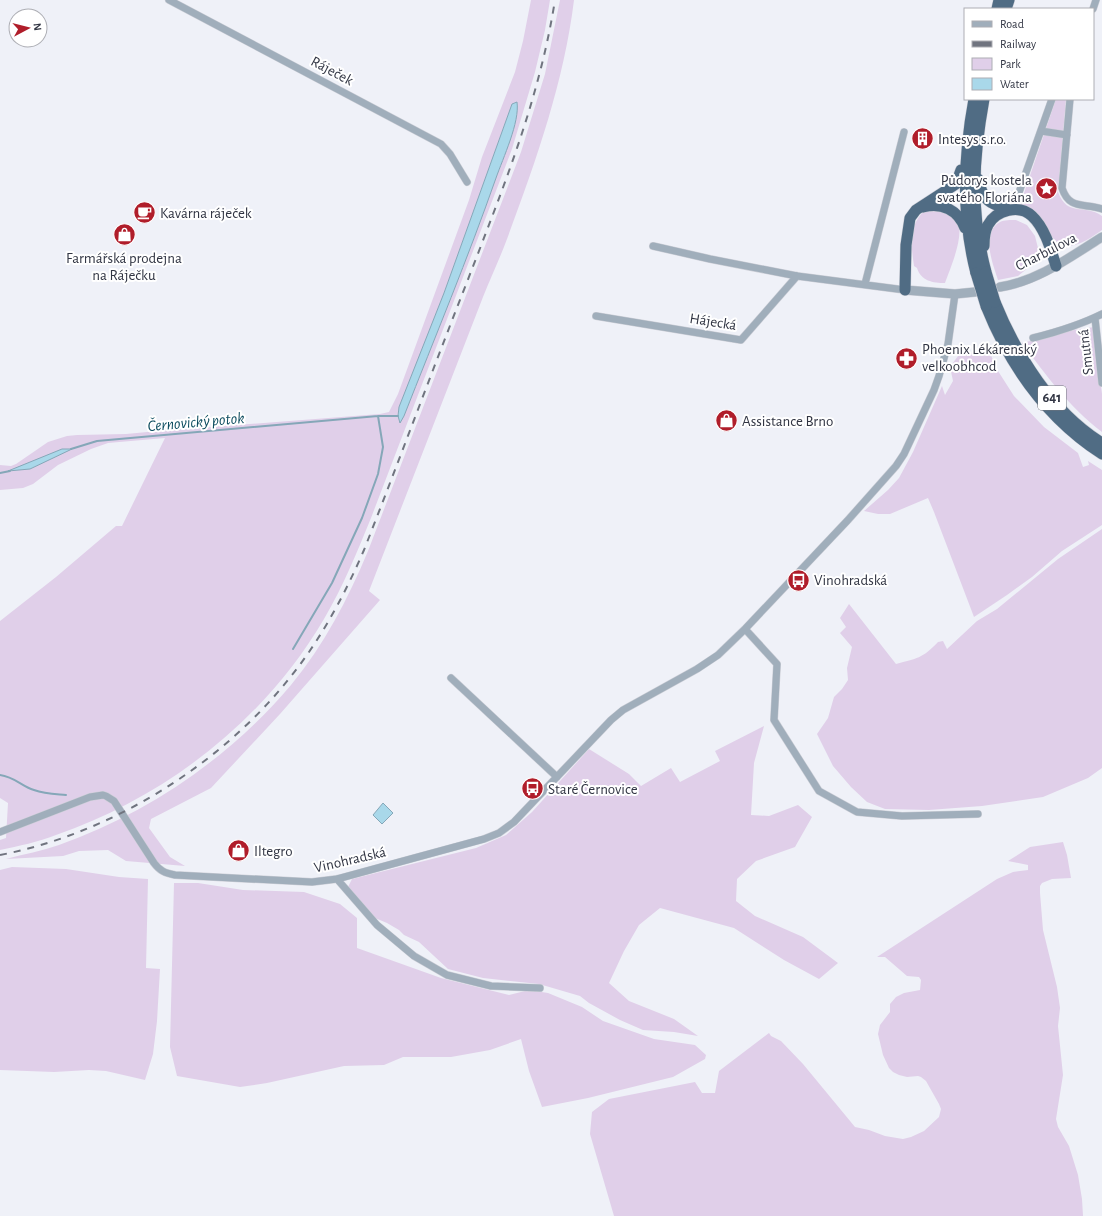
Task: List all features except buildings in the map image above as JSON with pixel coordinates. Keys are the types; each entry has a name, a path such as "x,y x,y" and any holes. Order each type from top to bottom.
{"highway":[{"name":"641","path":"974,100 966,147 964,191 968,235 991,304 998,334 1009,356 1052,414 1087,445 1102,454"},
{"name":"641","path":"981,273 980,247 976,220 975,164 984,100"},
{"path":"905,290 908,222 911,215 919,208 956,184 966,147"},
{"path":"975,164 980,188 984,196 992,203 1009,210 1026,212 1036,220 1048,243 1056,266"},
{"path":"919,208 935,205 950,209 960,218 968,235"},
{"path":"981,273 986,228 995,216 1009,210"},
{"name":"641","path":"991,304 1013,343 1045,389 1076,423 1102,443"}],"street":[{"name":"Ráječek","path":"169,0 441,144 450,154 467,182"},
{"path":"1017,198 1052,100"},
{"path":"1070,100 1062,188 1069,201 1075,204 1102,208"},
{"path":"1041,131 1067,135"},
{"path":"865,284 904,132"},
{"name":"Charbulova","path":"1000,287 1029,279 1056,266 1102,237"},
{"path":"652,246 797,276 905,290 955,294 975,292"},
{"name":"Hájecká","path":"596,316 741,340 797,276"},
{"name":"Vinohradská","path":"0,832 90,797 103,795 110,798 118,806 154,863 165,873 312,882 337,879 484,839 499,833 514,822 611,720 623,710 697,669 718,655 745,629 848,520 896,466 904,454 934,390 941,370 948,344 955,294"},
{"path":"1033,338 1061,331 1099,316"},
{"name":"Smutná","path":"1099,316 1102,383"},
{"path":"745,629 777,664 774,720 819,791 857,812 902,816 978,814"},
{"path":"451,678 557,777"},
{"path":"337,879 377,925 414,956 447,975 491,986 540,988"}],"green space":[{"path":"531,0 550,0 545,30 535,72 512,149 371,518 344,582 324,619 300,656 273,690 242,722 209,751 174,777 97,819 42,840 0,850 0,840 6,838 8,803 0,798 0,621 56,577 116,526 122,526 165,438 108,443 91,449 58,465 33,484 23,488 0,490 0,465 11,466 16,464 48,442 67,436 126,434 380,414 389,412 398,394 469,200 482,157 515,72","holes":["517,102 514,129 507,150 451,297 404,416 400,422 398,411 444,293 512,104","62,449 71,449 30,469 9,471"]},
{"path":"560,0 574,0 563,61 548,121 507,239 369,591 380,600 280,714 211,788 151,819 149,828 170,857 185,866 126,861 108,850 79,851 63,856 6,859 53,847 92,832 125,817 186,780 215,759 242,736 267,711 303,670 325,638 344,604 368,551 521,152 545,74"},
{"path":"1056,100 1066,100 1058,192 1062,200 1072,208 1089,210 1102,216 1102,230 1091,238 1078,244 1065,246 1053,238 1036,212 1020,205"},
{"path":"945,209 958,223 958,244 945,283 932,282 921,276 917,268 914,266 912,251 913,229 925,210"},
{"path":"1006,220 1016,220 1027,225 1035,236 1038,248 1034,263 1018,276 998,280 991,258 989,241 991,233 994,227 1000,222"},
{"path":"1094,327 1102,394 1102,432 1079,412 1049,379 1022,343 1074,330"},
{"path":"988,349 998,371 1014,396 1044,427 1078,453 1083,467 1089,465 1088,461 1102,470 1102,525 1062,551 1032,577 974,617 928,498 890,514 878,514 864,511 899,478 913,452 942,386 945,395 953,381 950,367 958,356"},
{"path":"1102,529 1102,768 1088,778 1043,797 982,806 929,810 885,809 867,802 851,787 833,766 817,734 828,718 834,697 848,680 847,668 852,647 840,633 846,627 840,618 849,604 896,664 923,655 938,642 943,641 947,649 977,621 997,609 1058,559"},
{"path":"764,726 754,763 751,815 769,816 798,805 812,817 795,847 756,861 737,879 736,901 755,916 803,937 838,963 819,979 784,960 734,928 660,908 639,925 624,951 609,983 629,1001 674,1019 698,1036 674,1032 643,1030 620,1020 589,1003 580,996 539,984 483,978 448,969 419,942 404,935 399,930 387,923 375,918 348,887 352,879 476,848 506,835 532,812 589,749 629,774 641,786 671,768 680,782 720,761 715,751"},
{"path":"1063,842 1071,878 1052,879 1042,883 1040,886 1040,893 1043,930 1057,987 1060,1008 1058,1026 1063,1075 1056,1119 1058,1127 1069,1146 1078,1175 1083,1216 614,1216 590,1134 592,1112 609,1099 695,1082 702,1093 715,1093 719,1071 769,1033 771,1036 781,1041 803,1064 855,1127 885,1136 903,1139 924,1131 939,1117 941,1109 939,1104 926,1081 921,1077 907,1077 899,1075 889,1068 883,1055 878,1034 880,1025 890,1012 890,1004 896,997 904,993 920,990 921,980 919,977 907,976 885,957 877,957 997,879 1013,872 1028,870 1028,865 1008,861 1030,847"},
{"path":"12,867 66,869 119,877 148,879 146,968 160,969 157,1021 153,1054 145,1080 106,1071 89,1070 54,1072 0,1070 0,870"},
{"path":"174,883 198,883 243,890 304,892 340,904 357,918 357,948 441,978 509,995 529,990 548,993 582,1007 603,1021 654,1039 695,1045 706,1055 705,1059 673,1077 588,1098 542,1107 529,1071 521,1039 490,1050 451,1057 403,1057 384,1065 344,1066 267,1083 240,1087 177,1076 170,1047"}],"water":[{"path":"517,102 514,130 507,150 463,268 400,423 398,416 399,407 444,293 512,104"},
{"path":"62,449 72,449 30,469 8,471"},
{"path":"383,803 393,813 382,824 373,815"}],"waterway":[{"name":"Černovický potok","path":"71,449 97,441 378,416 398,416"},
{"path":"293,649 332,583 362,518 378,474 383,447 378,416"},
{"name":"Černovický potok","path":"0,473 10,471"},
{"path":"0,775 38,791 50,794 66,795"}],"railway":[{"path":"0,855 41,845 81,831 121,813 159,792 195,768 229,741 260,712 288,680 311,650 340,601 364,550 494,212 530,109 540,73 555,0"}],"place":[{"name":"Intesys s.r.o.","path":"922,139"},
{"name":"Půdorys kostela svatého Floriána","path":"1047,189"},
{"name":"Kavárna ráječek","path":"145,213"},
{"name":"Farmářská prodejna na Ráječku","path":"124,235"},
{"name":"Phoenix Lékárenský velkoobhcod","path":"907,358"},
{"name":"Assistance Brno","path":"727,421"},
{"name":"Vinohradská","path":"799,580"},
{"name":"Staré Černovice","path":"532,789"},
{"name":"Iltegro","path":"239,851"}]}
